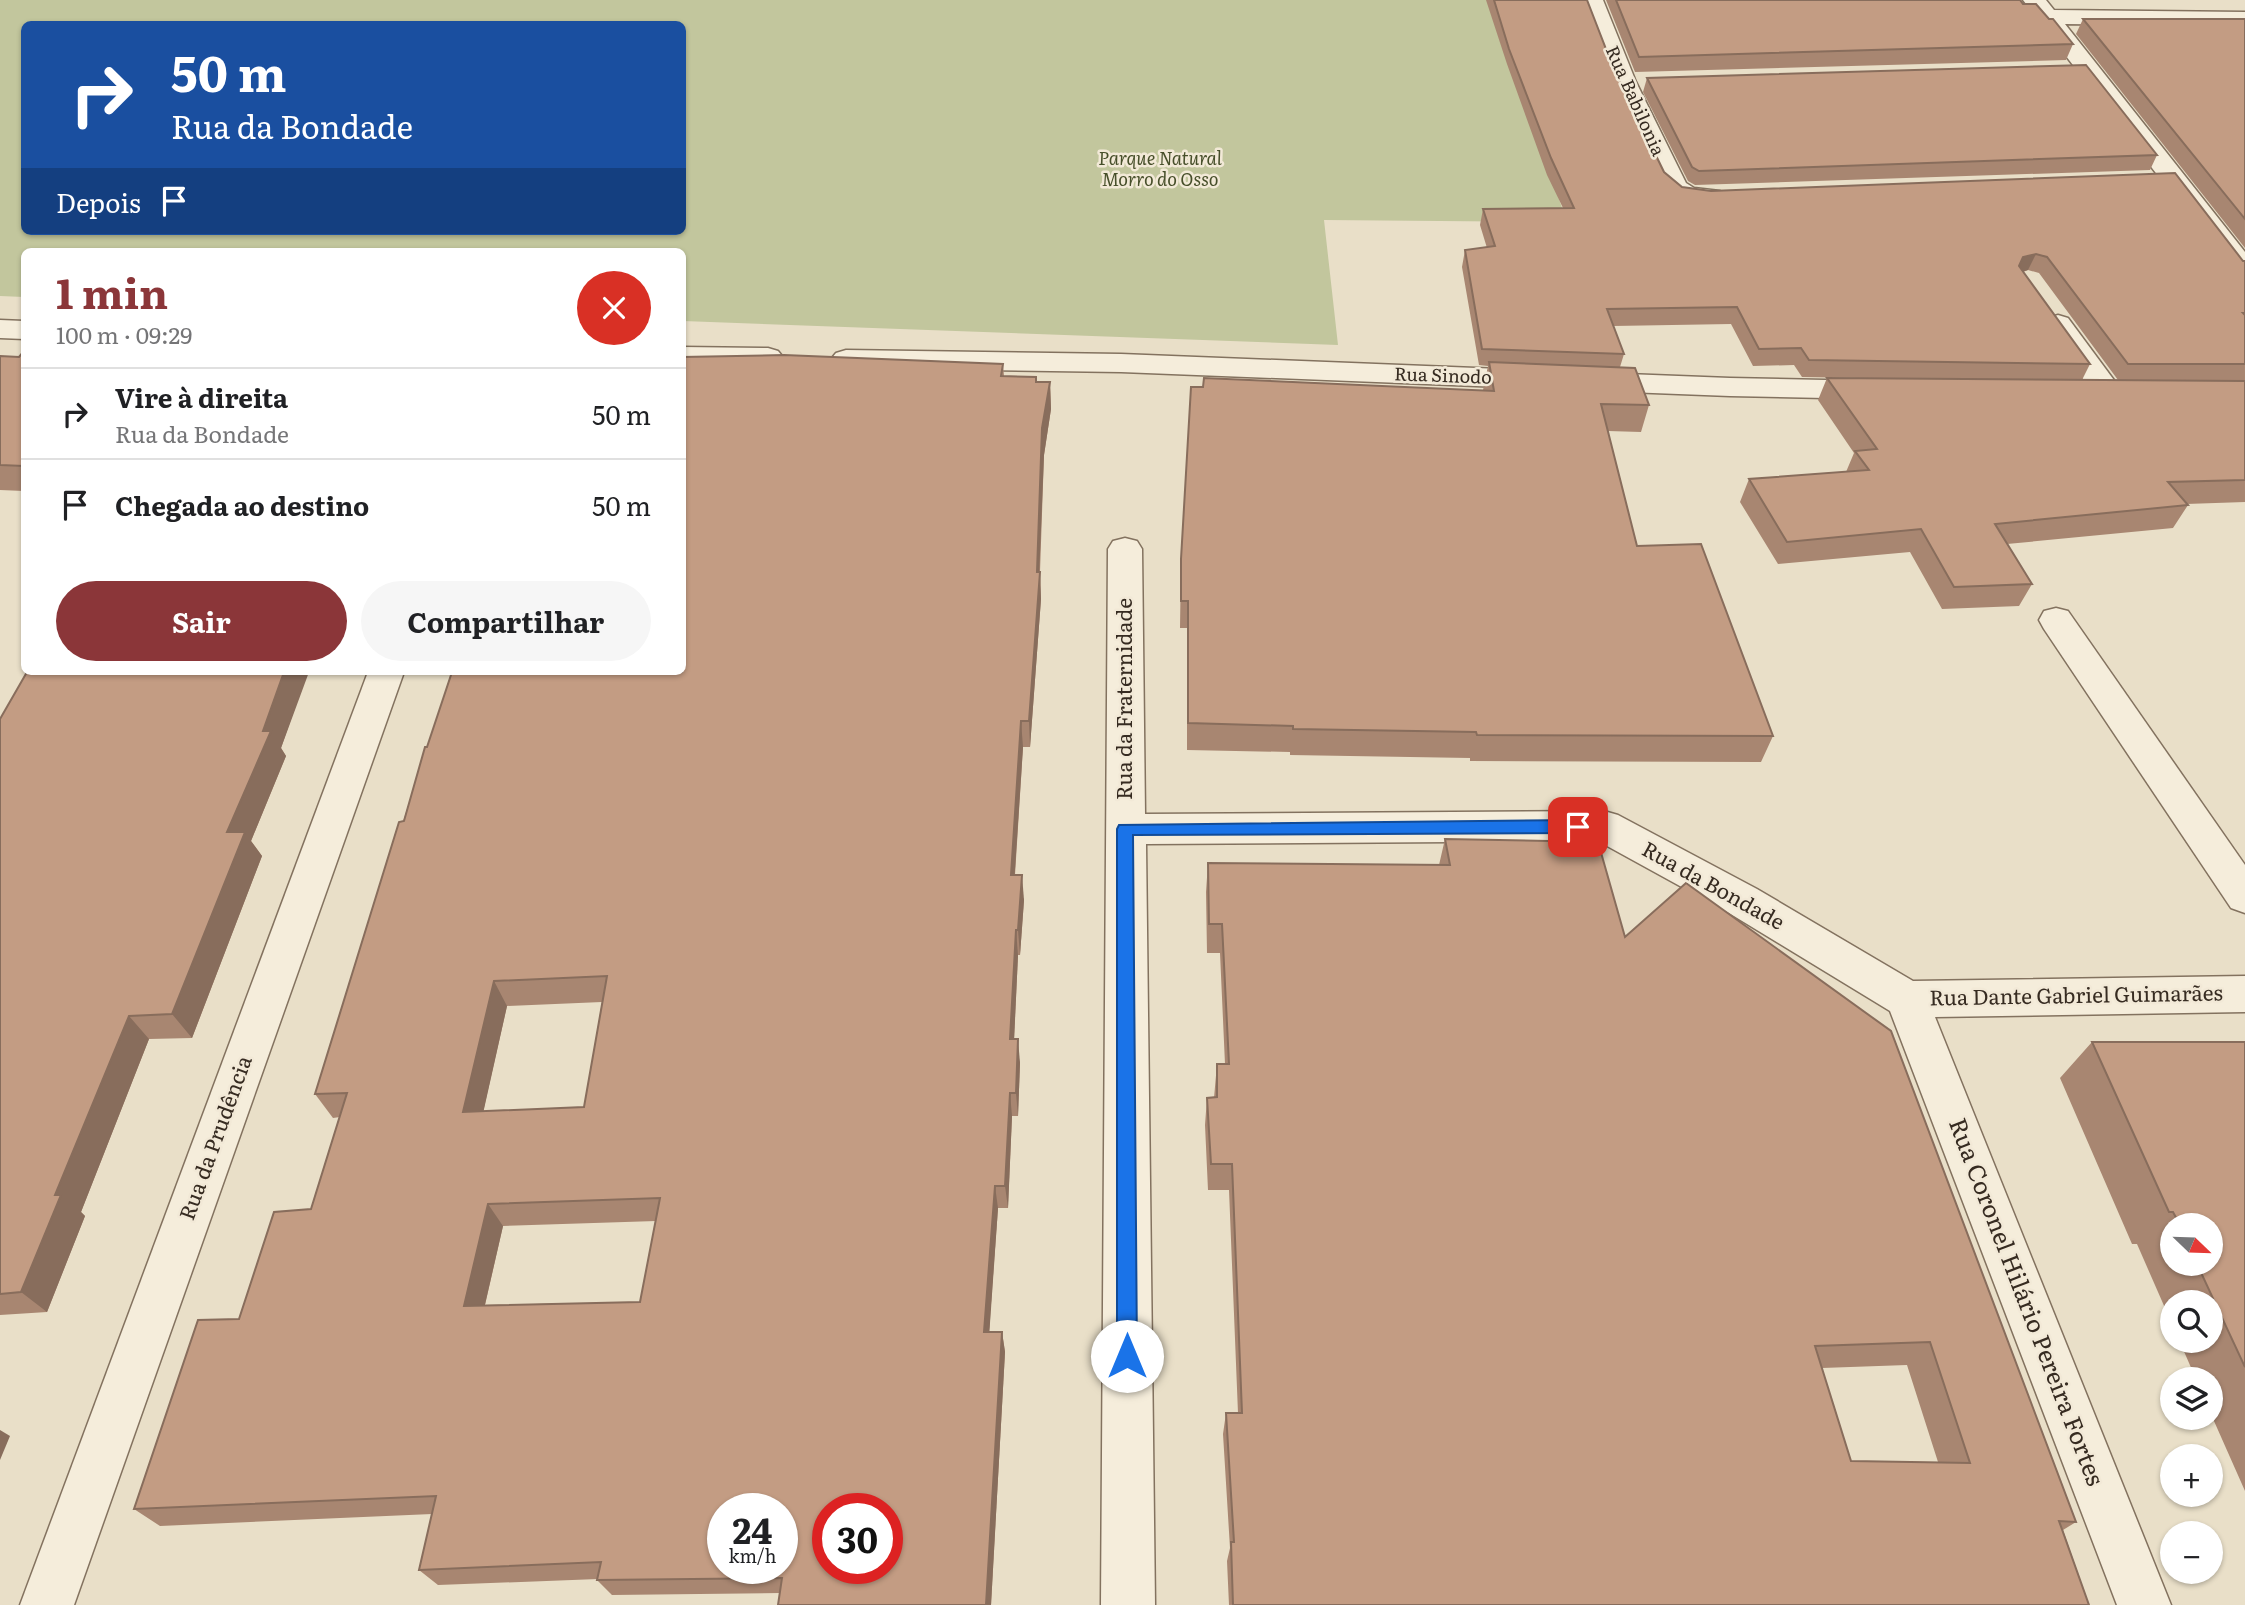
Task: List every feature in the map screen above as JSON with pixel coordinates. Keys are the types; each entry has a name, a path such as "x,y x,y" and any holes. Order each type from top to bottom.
{"street":[{"name":"Rua Babilonia","path":"1592,0 1624,82 1675,187 1687,195 1733,196"},
{"path":"2041,8 2245,19"},
{"path":"2041,8 2245,270"},
{"path":"2060,70 2087,69"},
{"path":"1624,82 1651,81"},
{"path":"2147,180 2175,179"},
{"path":"2043,303 2122,393 2068,393"},
{"path":"0,329 21,330"},
{"name":"Rua Sinodo","path":"686,356 1121,363 1625,383 1906,390"},
{"name":"Rua da Fraternidade","path":"1125,548 1128,1605"},
{"path":"2056,620 2245,897"},
{"name":"Rua da Prudência","path":"47,1605 385,675"},
{"name":"Rua da Bondade","path":"1125,829 1604,827 1743,901 1908,999"},
{"name":"Rua Dante Gabriel Guimarães","path":"1908,999 2245,994"},
{"name":"Rua Coronel Hilário Pereira Fortes","path":"1908,999 2144,1605"}],"green space":[{"name":"Parque Natural Morro do Osso","path":"0,0 1501,0 1497,22 1567,222 1324,220 1338,345 686,321 686,248 21,248 21,297 0,296"}],"building":[{"path":"1494,0 1587,0 1613,67 1664,172 1682,187 1711,191 2175,173 2245,261 2245,364 2128,364 2047,257 2036,254 2023,257 2019,266 2090,364 1809,360 1801,348 1759,349 1737,307 1607,309 1624,354 1482,349 1465,250 1495,246 1483,209 1574,208 1551,158 1509,49"},
{"path":"1616,0 2020,0 2023,4 2036,4 2049,19 2053,19 2073,44 1639,57"},
{"path":"2083,19 2245,19 2245,219"},
{"path":"2086,65 2157,155 1699,171 1692,167 1647,78"},
{"path":"21,355 21,466 0,465 0,356 19,357"},
{"path":"784,355 1003,364 1001,376 1036,377 1036,382 1050,382 1042,428 1037,572 1040,572 1029,721 1021,721 1011,875 1022,875 1010,1039 1018,1039 1016,1093 1010,1093 1005,1186 995,1186 984,1332 1002,1332 986,1605 778,1605 781,1584 798,1584 798,1493 707,1493 707,1579 597,1580 601,1562 419,1570 436,1496 134,1509 198,1320 239,1319 274,1212 311,1209 347,1093 315,1094 399,822 404,821 425,747 451,675 686,675 686,357","holes":["607,976 584,1107 463,1112 494,981","660,1198 640,1302 464,1306 488,1204"]},
{"path":"1489,362 1635,368 1649,405 1601,404 1637,546 1701,544 1773,736 1477,735 1476,732 1293,729 1293,726 1188,723 1188,601 1181,601 1181,559 1191,387 1203,387 1204,378 1494,391"},
{"path":"1827,378 2245,381 2245,480 2168,482 2188,505 1995,524 2032,584 1954,587 1921,529 1787,542 1749,479 1869,470 1855,451 1877,449"},
{"path":"25,675 283,675 263,731 271,731 227,832 245,832 172,1014 129,1016 55,1195 61,1195 21,1292 0,1294 0,719"},
{"path":"1445,839 1598,842 1625,937 1686,883 1891,1031 2076,1522 2059,1521 2089,1605 1233,1605 1231,1542 1234,1542 1226,1413 1242,1413 1232,1164 1211,1164 1207,1098 1217,1097 1217,1064 1229,1064 1222,924 1209,924 1208,863 1450,865","holes":["1930,1342 1970,1463 1851,1461 1815,1346"]},
{"path":"2092,1042 2245,1042 2245,1367 2223,1320 2223,1290 2209,1290 2203,1276 2223,1276 2223,1213 2169,1212"}],"route":[{"path":"1127,1356 1125,829 1578,827"}]}
